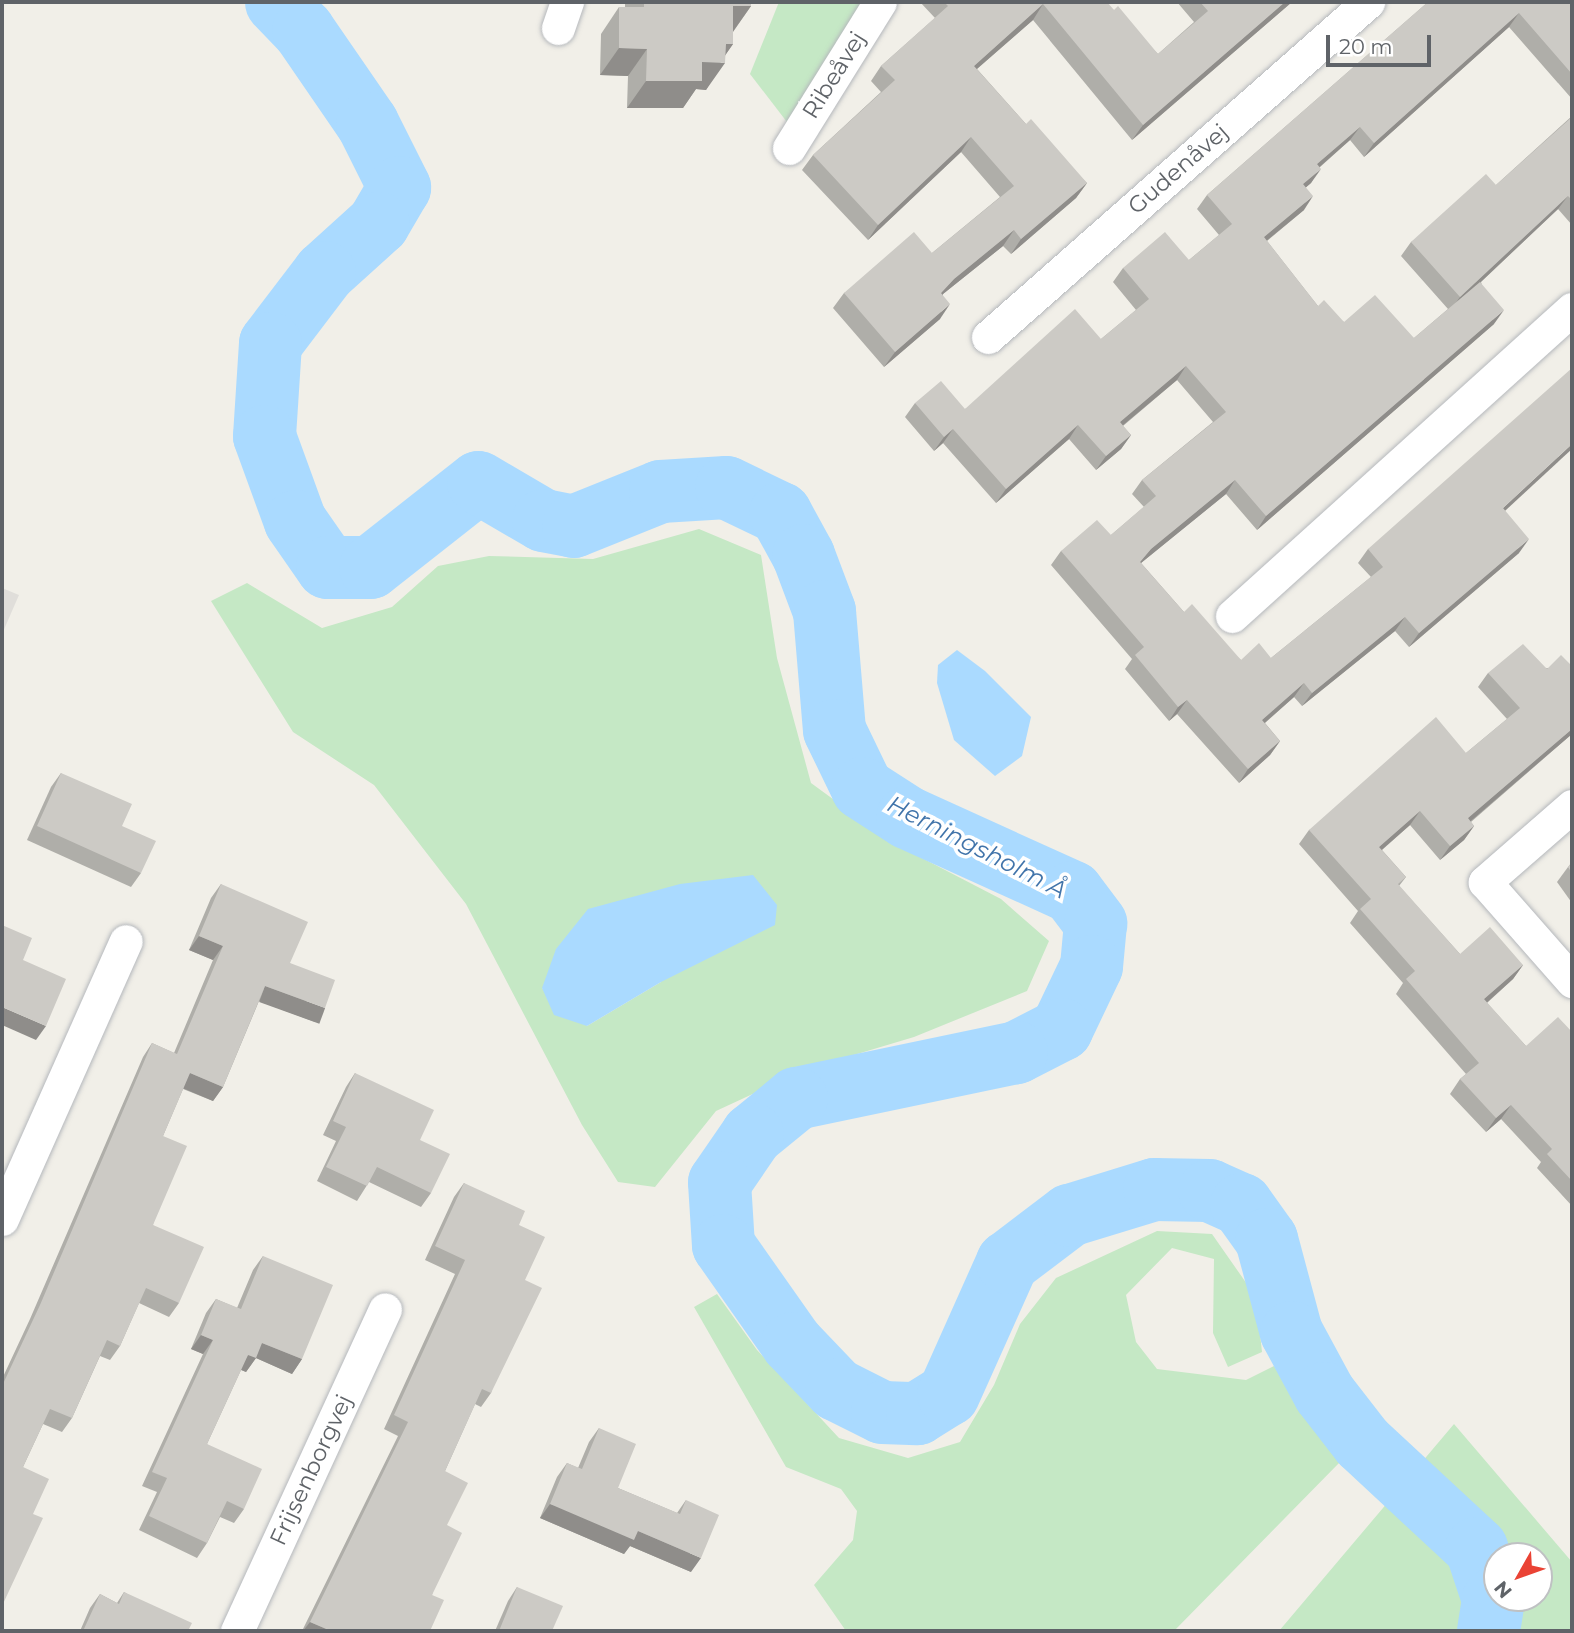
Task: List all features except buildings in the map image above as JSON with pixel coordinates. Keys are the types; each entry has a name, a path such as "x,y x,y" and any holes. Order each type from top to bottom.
{"street":[{"name":"Ribeåvej","path":"789,148 880,2"},
{"name":"Gudenåvej","path":"988,337 1368,2"},
{"path":"1232,616 1572,309"},
{"path":"1572,806 1485,882 1572,981"},
{"path":"2,1219 126,941"},
{"name":"Frijsenborgvej","path":"237,1631 385,1309"}],"shaded area":[{"path":"2,588 19,595 2,634"}],"green space":[{"path":"779,2 869,2 790,126 750,74"},
{"path":"699,529 761,555 777,658 811,783 893,843 1001,899 1049,941 1027,991 914,1037 807,1069 716,1111 655,1187 618,1182 582,1125 466,904 374,785 293,732 211,601 247,583 322,628 392,607 438,566 489,556 593,559","holes":["661,982 587,1026 542,988"]},
{"path":"1157,1231 1212,1234 1256,1297 1262,1352 1228,1367 1213,1333 1214,1259 1172,1248 1126,1295 1136,1342 1157,1369 1246,1380 1274,1366 1340,1462 1174,1631 846,1631 814,1585 853,1540 857,1511 841,1489 786,1467 694,1307 717,1294 757,1350 839,1438 908,1458 960,1442 994,1385 1020,1324 1056,1278"},
{"path":"1454,1424 1572,1562 1572,1631 1279,1631"}],"water":[{"path":"957,650 985,671 1031,717 1022,756 995,776 954,740 937,683 938,665"},
{"path":"753,875 777,905 775,925 661,982 587,1026 554,1015 542,988 556,949 588,909 680,884"}],"waterway":[{"name":"Herningsholm Å","path":"276,2 303,30 367,123 399,187 378,223 324,272 270,343 264,436 295,521 327,567 370,567 478,482 543,520 573,526 660,491 726,487 780,513 803,555 824,611 834,730 862,788 907,817 1072,892 1095,923 1091,966 1061,1029 1016,1052 796,1098 752,1134 719,1182 723,1245 792,1343 836,1389 882,1412 917,1413 948,1394 1007,1262 1069,1215 1154,1189 1209,1190 1241,1204 1266,1239 1291,1332 1324,1393 1362,1442 1476,1548 1493,1599 1488,1631"}]}
